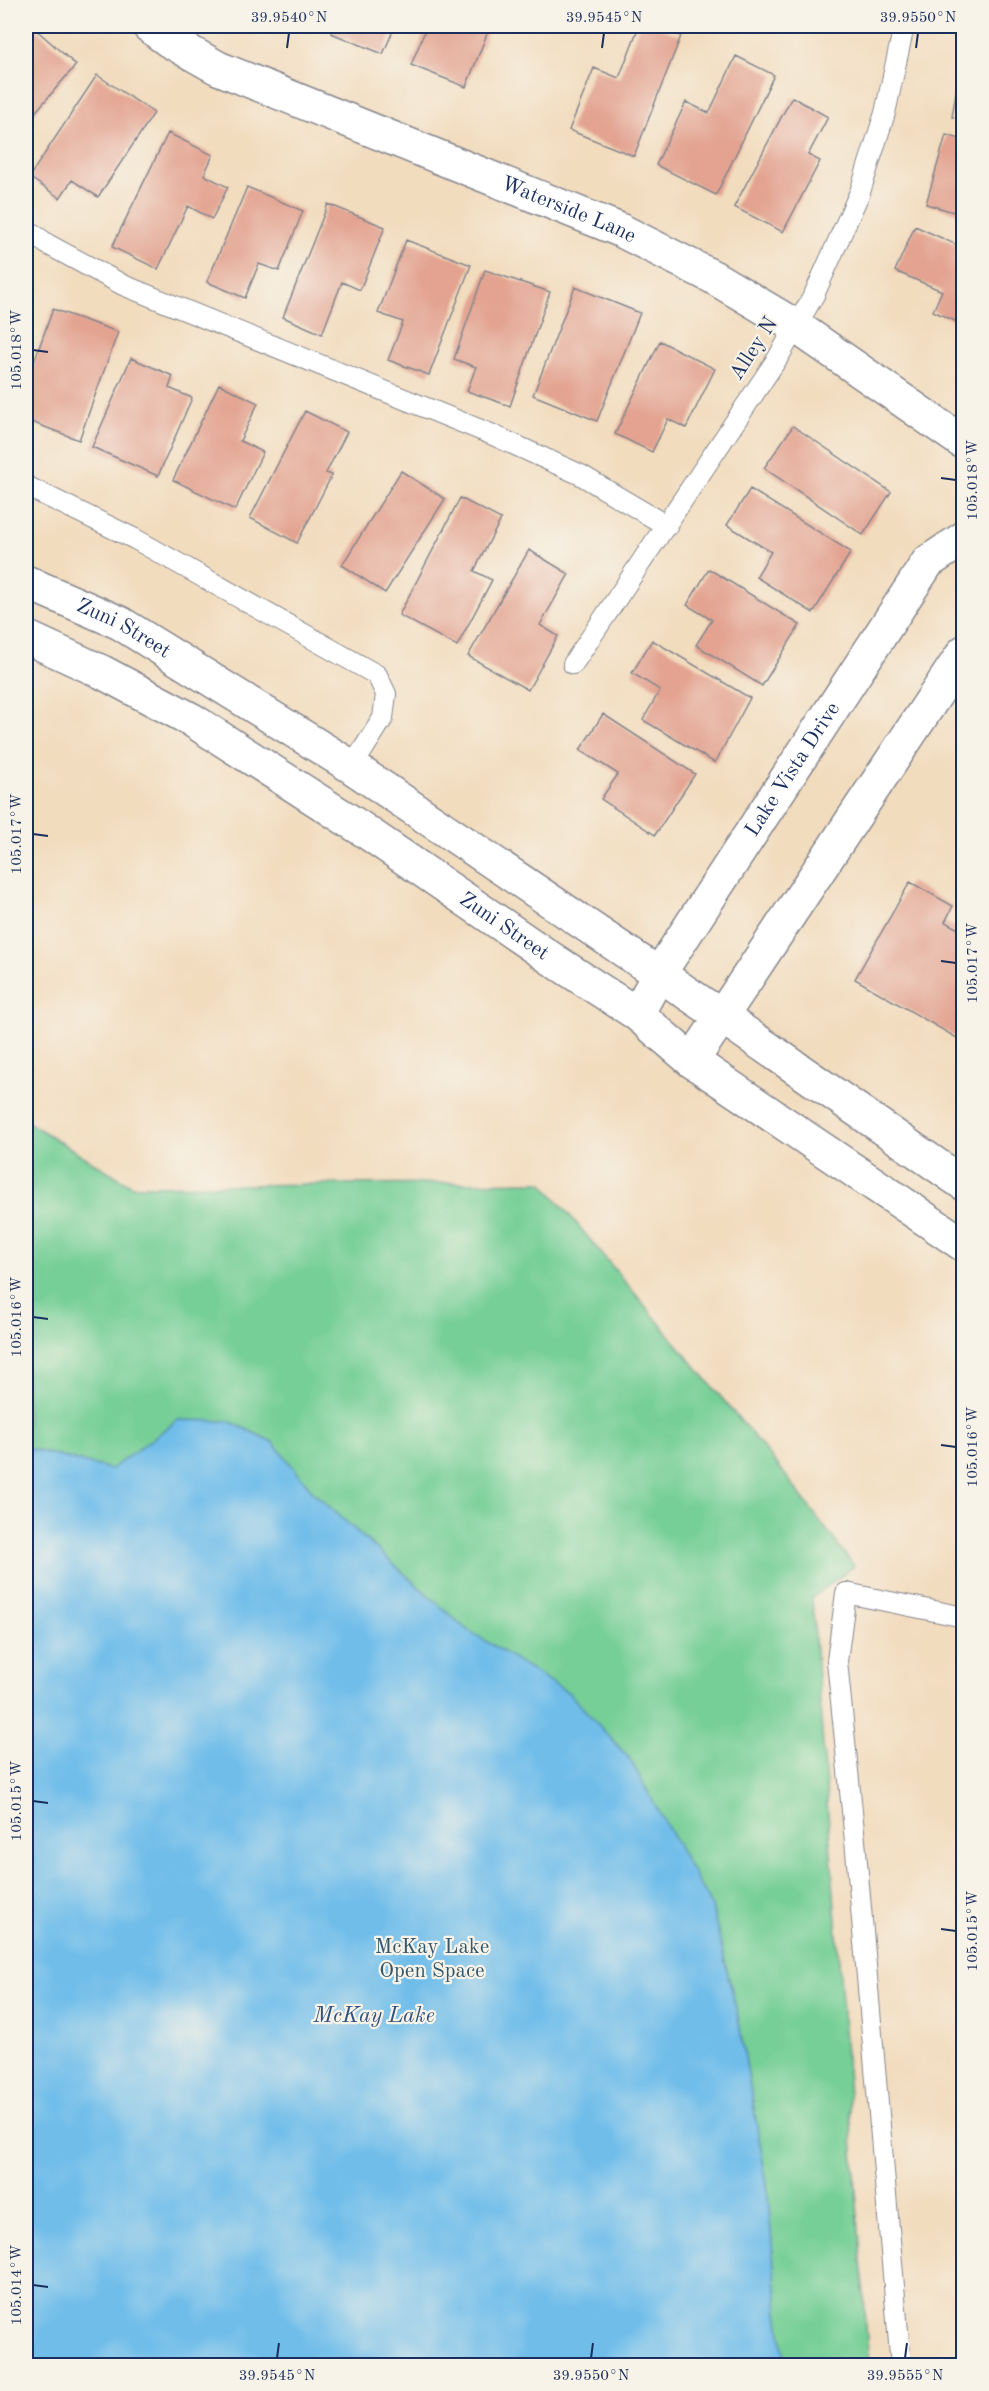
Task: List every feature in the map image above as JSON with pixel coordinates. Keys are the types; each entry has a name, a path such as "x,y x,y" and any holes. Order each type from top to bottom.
{"main road":[{"name":"Waterside Lane","path":"148,26 218,68 620,230 713,277 797,327 963,443"},
{"name":"Lake Vista Drive","path":"637,1014 659,974 928,562 963,538"},
{"name":"Zuni Street","path":"26,582 120,623 352,767 721,1016 963,1184"},
{"name":"Zuni Street","path":"26,637 102,672 192,720 362,829 552,959 637,1014 692,1061 963,1245"},
{"path":"692,1061 963,652"}],"lane":[{"name":"Alley N","path":"573,664 667,526 797,327 820,283 860,192 885,113 904,26"},
{"path":"26,229 47,244 123,285 493,435 580,475 667,526"},
{"path":"26,486 135,539 377,675 386,694 383,718 352,767"},
{"path":"901,2366 837,1661 846,1593 963,1617"}],"green space":[{"name":"McKay Lake","path":"26,1121 132,1186 542,1182 780,1468 854,1566 812,1598 869,2365 26,2365"}],"water":[{"name":"McKay Lake","path":"178,1420 229,1421 273,1442 314,1493 466,1629 569,1693 629,1758 712,1907 738,2017 767,2184 778,2312 786,2365 26,2365 26,1448 111,1469"}],"building":[{"path":"26,26 32,26 76,65 26,123"},
{"path":"334,26 395,26 383,54 331,33"},
{"path":"427,26 490,26 466,87 411,65"},
{"path":"639,26 655,26 681,36 634,156 569,130 594,68 619,78"},
{"path":"962,55 964,55 964,118 952,117"},
{"path":"736,56 774,75 716,195 656,165 686,102 709,113"},
{"path":"97,75 154,113 98,197 72,180 60,198 29,177"},
{"path":"792,97 828,117 808,155 820,161 783,232 734,207"},
{"path":"168,133 213,155 204,175 228,187 212,219 188,206 158,269 112,247"},
{"path":"946,135 964,140 964,215 926,204"},
{"path":"247,187 303,211 279,271 259,264 245,298 207,282"},
{"path":"328,204 385,227 360,290 342,282 322,334 283,317"},
{"path":"915,226 964,248 964,325 933,311 942,291 895,271"},
{"path":"406,240 471,265 429,375 388,360 403,322 378,313"},
{"path":"485,270 550,292 510,406 467,391 476,367 454,359"},
{"path":"575,287 640,313 597,421 533,395"},
{"path":"53,309 118,332 79,440 26,420 26,384"},
{"path":"660,341 715,369 686,428 668,419 652,452 615,434"},
{"path":"131,358 173,376 169,388 192,398 158,476 92,447"},
{"path":"219,384 258,403 240,441 263,452 235,510 173,480"},
{"path":"305,411 347,432 326,473 332,475 297,543 250,518"},
{"path":"793,426 891,492 863,535 764,468"},
{"path":"401,471 445,499 385,593 342,565"},
{"path":"750,489 851,552 813,613 756,577 771,552 727,525"},
{"path":"460,498 501,519 474,571 492,580 457,646 399,615"},
{"path":"529,550 569,574 540,625 558,636 528,690 468,656"},
{"path":"709,569 800,625 762,686 696,645 712,620 687,605"},
{"path":"652,640 750,698 715,763 643,720 660,690 632,673"},
{"path":"603,714 695,774 655,835 601,799 618,774 580,750"},
{"path":"910,882 953,906 945,922 964,932 962,1041 855,979"}],"park label":[{"name":"McKay Lake Open Space","path":"432,1959"}]}
